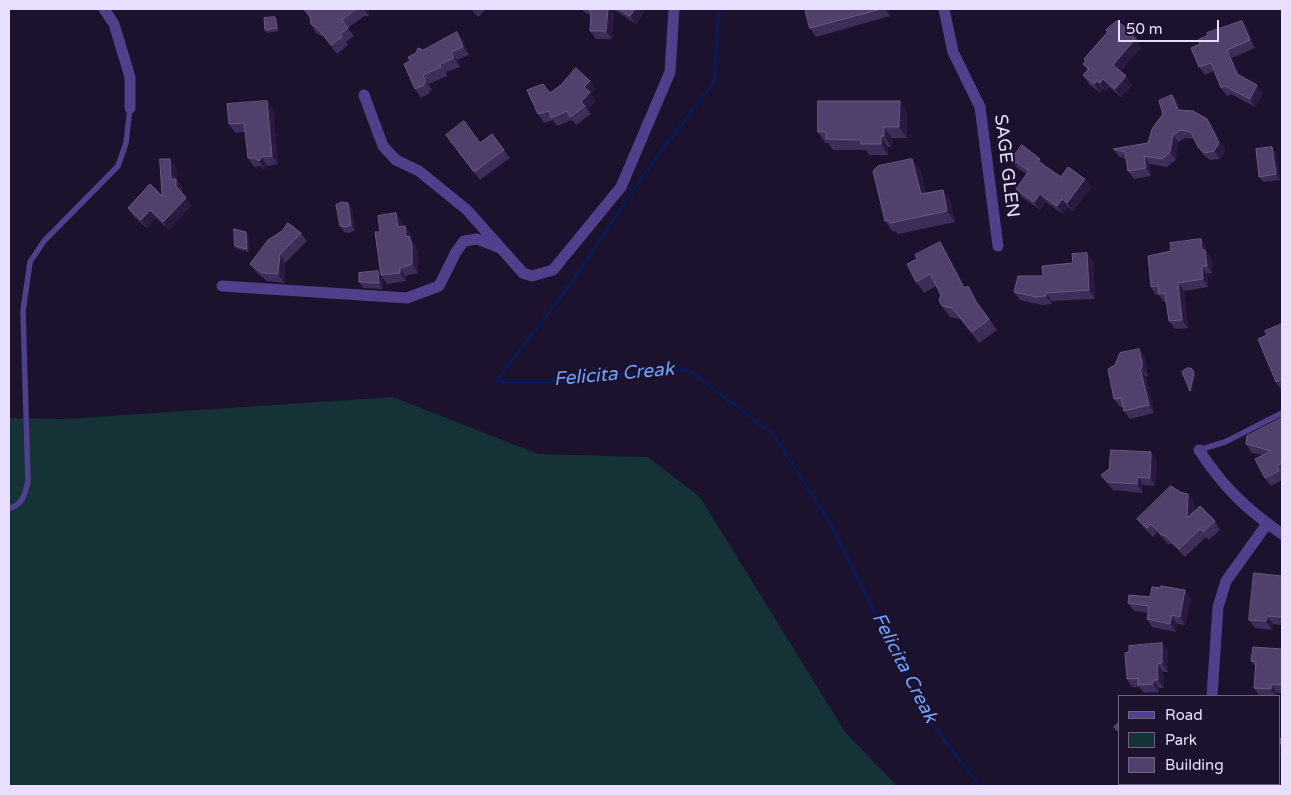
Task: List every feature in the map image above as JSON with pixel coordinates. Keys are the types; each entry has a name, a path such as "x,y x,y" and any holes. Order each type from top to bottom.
{"street":[{"path":"104,9 114,24 130,77 130,108"},
{"path":"364,95 382,146 396,160 419,171 468,210 523,273 532,276 553,270 621,187 670,72 674,9"},
{"name":"SAGE GLEN","path":"944,9 953,52 980,107 998,246"},
{"path":"222,286 407,298 439,286 456,252 464,241 477,239 501,249"},
{"path":"1199,450 1219,481 1245,507 1282,534"},
{"path":"1212,695 1218,607 1226,581 1267,524"}],"lane":[{"path":"9,508 16,507 21,502 28,482 24,311 30,262 44,241 118,166 124,154 130,108"},
{"path":"1199,450 1225,442 1282,413"}],"green space":[{"path":"393,397 538,454 648,457 700,497 845,732 897,786 9,786 9,418 65,419"}],"building":[{"path":"304,9 356,9 342,20 348,28 340,34 342,37 331,45 318,29 311,24 310,17"},
{"path":"587,9 608,9 606,31 590,31 591,12"},
{"path":"619,9 635,9 630,16"},
{"path":"805,9 881,9 810,28"},
{"path":"275,17 277,28 265,30 264,18"},
{"path":"1117,21 1134,34 1131,36 1135,39 1113,65 1126,76 1115,89 1103,79 1100,83 1097,81 1094,84 1083,75 1089,69 1083,64 1086,61 1084,59 1108,32 1106,30"},
{"path":"1242,21 1250,40 1227,50 1237,74 1257,85 1250,99 1225,86 1221,88 1211,63 1199,67 1191,48 1200,44 1198,40 1208,35 1207,33"},
{"path":"457,32 463,47 451,52 454,58 440,64 441,67 423,75 426,82 415,89 404,64 410,61 408,57 416,53 418,48 423,50"},
{"path":"576,68 590,81 584,87 590,92 581,102 585,106 570,117 567,111 551,118 549,111 538,114 527,90 543,84 550,93 561,85"},
{"path":"1172,95 1178,110 1193,111 1207,119 1219,143 1214,151 1205,153 1198,147 1191,132 1180,130 1173,135 1170,152 1162,159 1144,156 1146,168 1128,171 1125,152 1113,149 1148,143 1152,129 1163,114 1159,101"},
{"path":"267,101 272,156 262,157 259,161 254,158 248,158 244,123 229,124 227,104"},
{"path":"818,101 900,101 899,127 884,127 884,136 881,136 881,144 861,144 861,140 826,139 826,132 818,132"},
{"path":"464,121 480,143 492,134 504,150 474,172 446,135"},
{"path":"1022,145 1040,159 1038,161 1061,177 1068,167 1085,179 1067,203 1062,199 1057,206 1040,194 1034,202 1016,189 1029,171 1012,159"},
{"path":"1272,147 1276,174 1259,177 1256,149"},
{"path":"160,159 170,159 171,179 176,179 176,186 186,198 163,222 150,210 141,220 128,208 150,184 162,196"},
{"path":"912,159 921,194 943,190 947,211 890,223 889,220 885,221 873,171 878,166"},
{"path":"342,202 348,203 351,225 346,227 340,226 336,205"},
{"path":"396,213 398,227 405,226 406,237 409,236 412,245 412,264 400,268 400,273 381,275 375,232 380,232 378,216"},
{"path":"288,223 301,233 280,254 278,274 262,273 250,264 268,240 282,231"},
{"path":"234,229 246,232 247,249 235,246"},
{"path":"1201,239 1202,250 1205,250 1207,266 1202,266 1203,279 1178,283 1182,320 1169,321 1165,293 1159,294 1158,286 1151,287 1148,256 1171,251 1170,243"},
{"path":"940,242 964,288 968,286 976,302 989,319 972,332 952,308 942,306 939,300 941,295 930,274 916,282 907,264 917,259 915,255"},
{"path":"1087,253 1089,290 1046,293 1046,296 1036,297 1014,292 1018,276 1043,276 1042,266 1073,263 1072,254"},
{"path":"378,271 379,283 359,282 359,273"},
{"path":"1282,324 1282,379 1276,382 1258,339 1267,335 1265,331"},
{"path":"1139,349 1142,362 1142,368 1140,368 1149,405 1124,411 1121,398 1114,399 1108,369 1115,365 1120,353"},
{"path":"1187,368 1191,368 1194,372 1190,391 1182,372"},
{"path":"1282,418 1282,463 1277,466 1279,471 1265,478 1255,459 1271,451 1246,444 1247,436"},
{"path":"1111,450 1151,452 1150,478 1138,477 1137,484 1107,482 1101,475 1109,469"},
{"path":"1171,486 1180,492 1188,494 1187,518 1200,506 1215,521 1203,532 1200,529 1179,549 1151,524 1147,528 1137,519"},
{"path":"1254,573 1282,576 1282,617 1267,616 1266,621 1249,620"},
{"path":"1161,586 1185,590 1180,617 1172,615 1170,624 1147,619 1149,606 1128,603 1129,595 1150,597 1152,587 1161,588"},
{"path":"1162,643 1162,663 1157,664 1158,680 1153,680 1153,684 1138,685 1138,678 1127,679 1125,653 1129,652 1129,646"},
{"path":"1253,647 1282,649 1282,683 1280,685 1271,684 1271,689 1254,688 1256,662 1251,661"},
{"path":"1118,723 1118,731 1114,727"},
{"path":"1232,785 1234,786 1192,786"}],"waterway":[{"name":"Felicita Creak","path":"719,9 714,82 646,171 567,289 496,381 564,381 687,369 773,434 829,521 928,719 980,786"}]}
